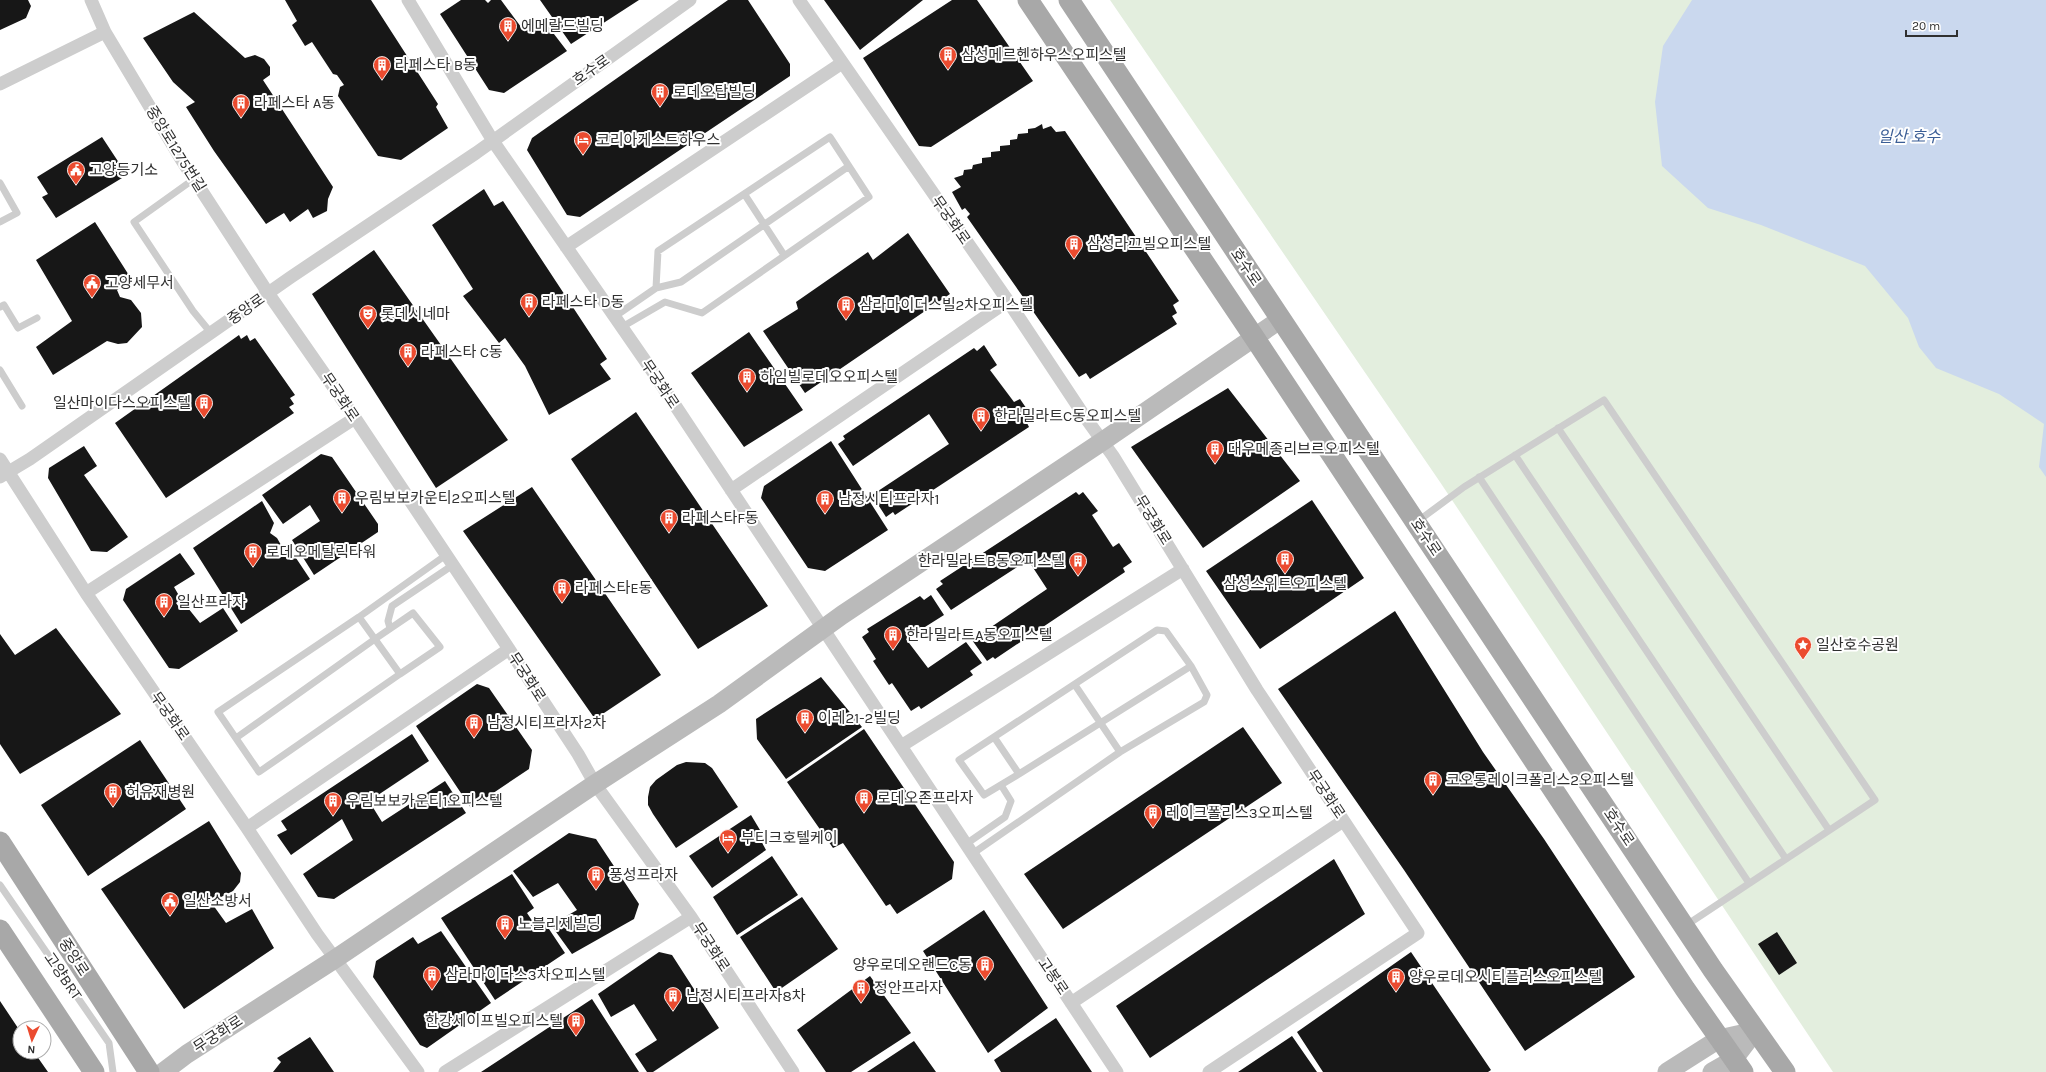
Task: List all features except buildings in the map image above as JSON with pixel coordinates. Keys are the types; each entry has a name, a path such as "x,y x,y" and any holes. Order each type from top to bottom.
{"main road":[{"path":"1028,0 1254,337 1718,1039 1738,1066"},
{"name":"호수로","path":"1069,0 1755,1031 1785,1072"},
{"name":"무궁화로","path":"163,1072 187,1054 335,959 595,784 719,704 842,615 1103,441 1281,319"},
{"name":"중앙로","path":"0,842 149,1072"},
{"path":"0,930 94,1072"},
{"path":"1667,1072 1718,1039 1755,1031"},
{"path":"1738,1066 1755,1031"},
{"path":"1712,1072 1738,1066"}],"street":[{"name":"중앙로1275번길","path":"91,0 105,32 194,179 268,293"},
{"path":"408,0 493,141"},
{"name":"호수로","path":"493,141 690,0"},
{"name":"무궁화로","path":"799,0 1008,301 1085,417 1103,441 1257,690 1418,933 1209,1072"},
{"path":"0,84 105,32"},
{"path":"566,247 842,63"},
{"name":"무궁화로","path":"493,141 618,322 731,490 989,880"},
{"name":"중앙로","path":"4,474 30,459 268,293 493,141"},
{"name":"무궁화로","path":"268,293 450,560 578,754 595,784 691,917 793,1072"},
{"path":"731,490 1008,301"},
{"path":"86,593 354,418"},
{"path":"0,459 4,474"},
{"name":"무궁화로","path":"4,474 335,959 418,1072"},
{"path":"901,746 1183,569"},
{"path":"247,828 509,649"},
{"path":"1071,1003 1343,820"},
{"name":"고봉로","path":"989,880 1117,1072"},
{"path":"445,1072 691,917"}],"lane":[{"path":"618,322 665,302 702,313 869,197 830,137 745,195 658,251 656,288"},
{"path":"618,322 656,288 681,282 849,166"},
{"path":"194,179 134,222 193,311 211,333"},
{"path":"0,183 16,213 0,222"},
{"path":"745,195 784,255"},
{"path":"0,307 4,305 18,328 37,318"},
{"path":"0,370 22,406"},
{"path":"1416,522 1450,496 1479,477 1604,400 1875,800 1685,926"},
{"path":"1558,428 1828,830"},
{"path":"1515,455 1786,859"},
{"path":"1479,477 1749,883"},
{"path":"236,738 413,613 440,647 259,772 218,712 359,617 450,560"},
{"path":"390,628 388,621 392,606 450,560"},
{"path":"359,617 400,674"},
{"path":"969,849 1120,752 1204,702 1207,695 1191,666 1166,631 1157,630 1075,686 959,760 984,795 1191,666"},
{"path":"1075,686 1120,752"},
{"path":"994,737 1019,774"},
{"path":"969,849 1005,817 1011,801 1001,785"},
{"name":"고양BRT","path":"0,884 110,1043 113,1072"}],"green space":[{"name":"일산호수공원","path":"1110,0 2046,0 2046,1072 1833,1072 1440,482"}],"water":[{"name":"일산 호수","path":"1692,0 2046,0 2046,477 2039,467 2044,424 1999,394 1936,368 1919,347 1908,318 1865,266 1761,225 1708,208 1662,166 1655,102 1663,46"}],"place":[{"name":"에메랄드빌딩","path":"508,41"},
{"name":"삼성메르헨하우스오피스텔","path":"948,70"},
{"name":"라페스타 B동","path":"382,80"},
{"name":"로데오탑빌딩","path":"660,107"},
{"name":"라페스타 A동","path":"241,118"},
{"name":"코리아게스트하우스","path":"583,155"},
{"name":"고양등기소","path":"76,185"},
{"name":"삼성라끄빌오피스텔","path":"1074,259"},
{"name":"고양세무서","path":"92,298"},
{"name":"라페스타 D동","path":"529,317"},
{"name":"삼라마이더스빌2차오피스텔","path":"846,320"},
{"name":"롯데시네마","path":"368,329"},
{"name":"라페스타 C동","path":"408,367"},
{"name":"하임빌로데오오피스텔","path":"747,392"},
{"name":"일산마이다스오피스텔","path":"204,418"},
{"name":"한라밀라트C동오피스텔","path":"981,431"},
{"name":"대우메종리브르오피스텔","path":"1215,464"},
{"name":"우림보보카운티2오피스텔","path":"342,513"},
{"name":"남정시티프라자1","path":"825,514"},
{"name":"라페스타F동","path":"669,533"},
{"name":"로데오메탈릭타워","path":"253,567"},
{"name":"삼성스위트오피스텔","path":"1285,574"},
{"name":"한라밀라트B동오피스텔","path":"1078,576"},
{"name":"라페스타E동","path":"562,603"},
{"name":"일산프라자","path":"164,617"},
{"name":"한라밀라트A동오피스텔","path":"893,650"},
{"name":"일산호수공원","path":"1803,660"},
{"name":"이레21-2빌딩","path":"805,733"},
{"name":"남정시티프라자2차","path":"474,738"},
{"name":"코오롱레이크폴리스2오피스텔","path":"1433,795"},
{"name":"허유재병원","path":"113,807"},
{"name":"로데오존프라자","path":"864,813"},
{"name":"우림보보카운티1오피스텔","path":"333,816"},
{"name":"레이크폴리스3오피스텔","path":"1153,828"},
{"name":"부티크호텔케이","path":"728,853"},
{"name":"풍성프라자","path":"596,890"},
{"name":"일산소방서","path":"170,916"},
{"name":"노블리제빌딩","path":"505,939"},
{"name":"양우로데오랜드C동","path":"985,980"},
{"name":"삼라마이다스3차오피스텔","path":"432,990"},
{"name":"양우로데오시티플러스오피스텔","path":"1396,992"},
{"name":"정안프라자","path":"861,1003"},
{"name":"남정시티프라자8차","path":"673,1011"},
{"name":"한강세이프빌오피스텔","path":"576,1036"}]}
